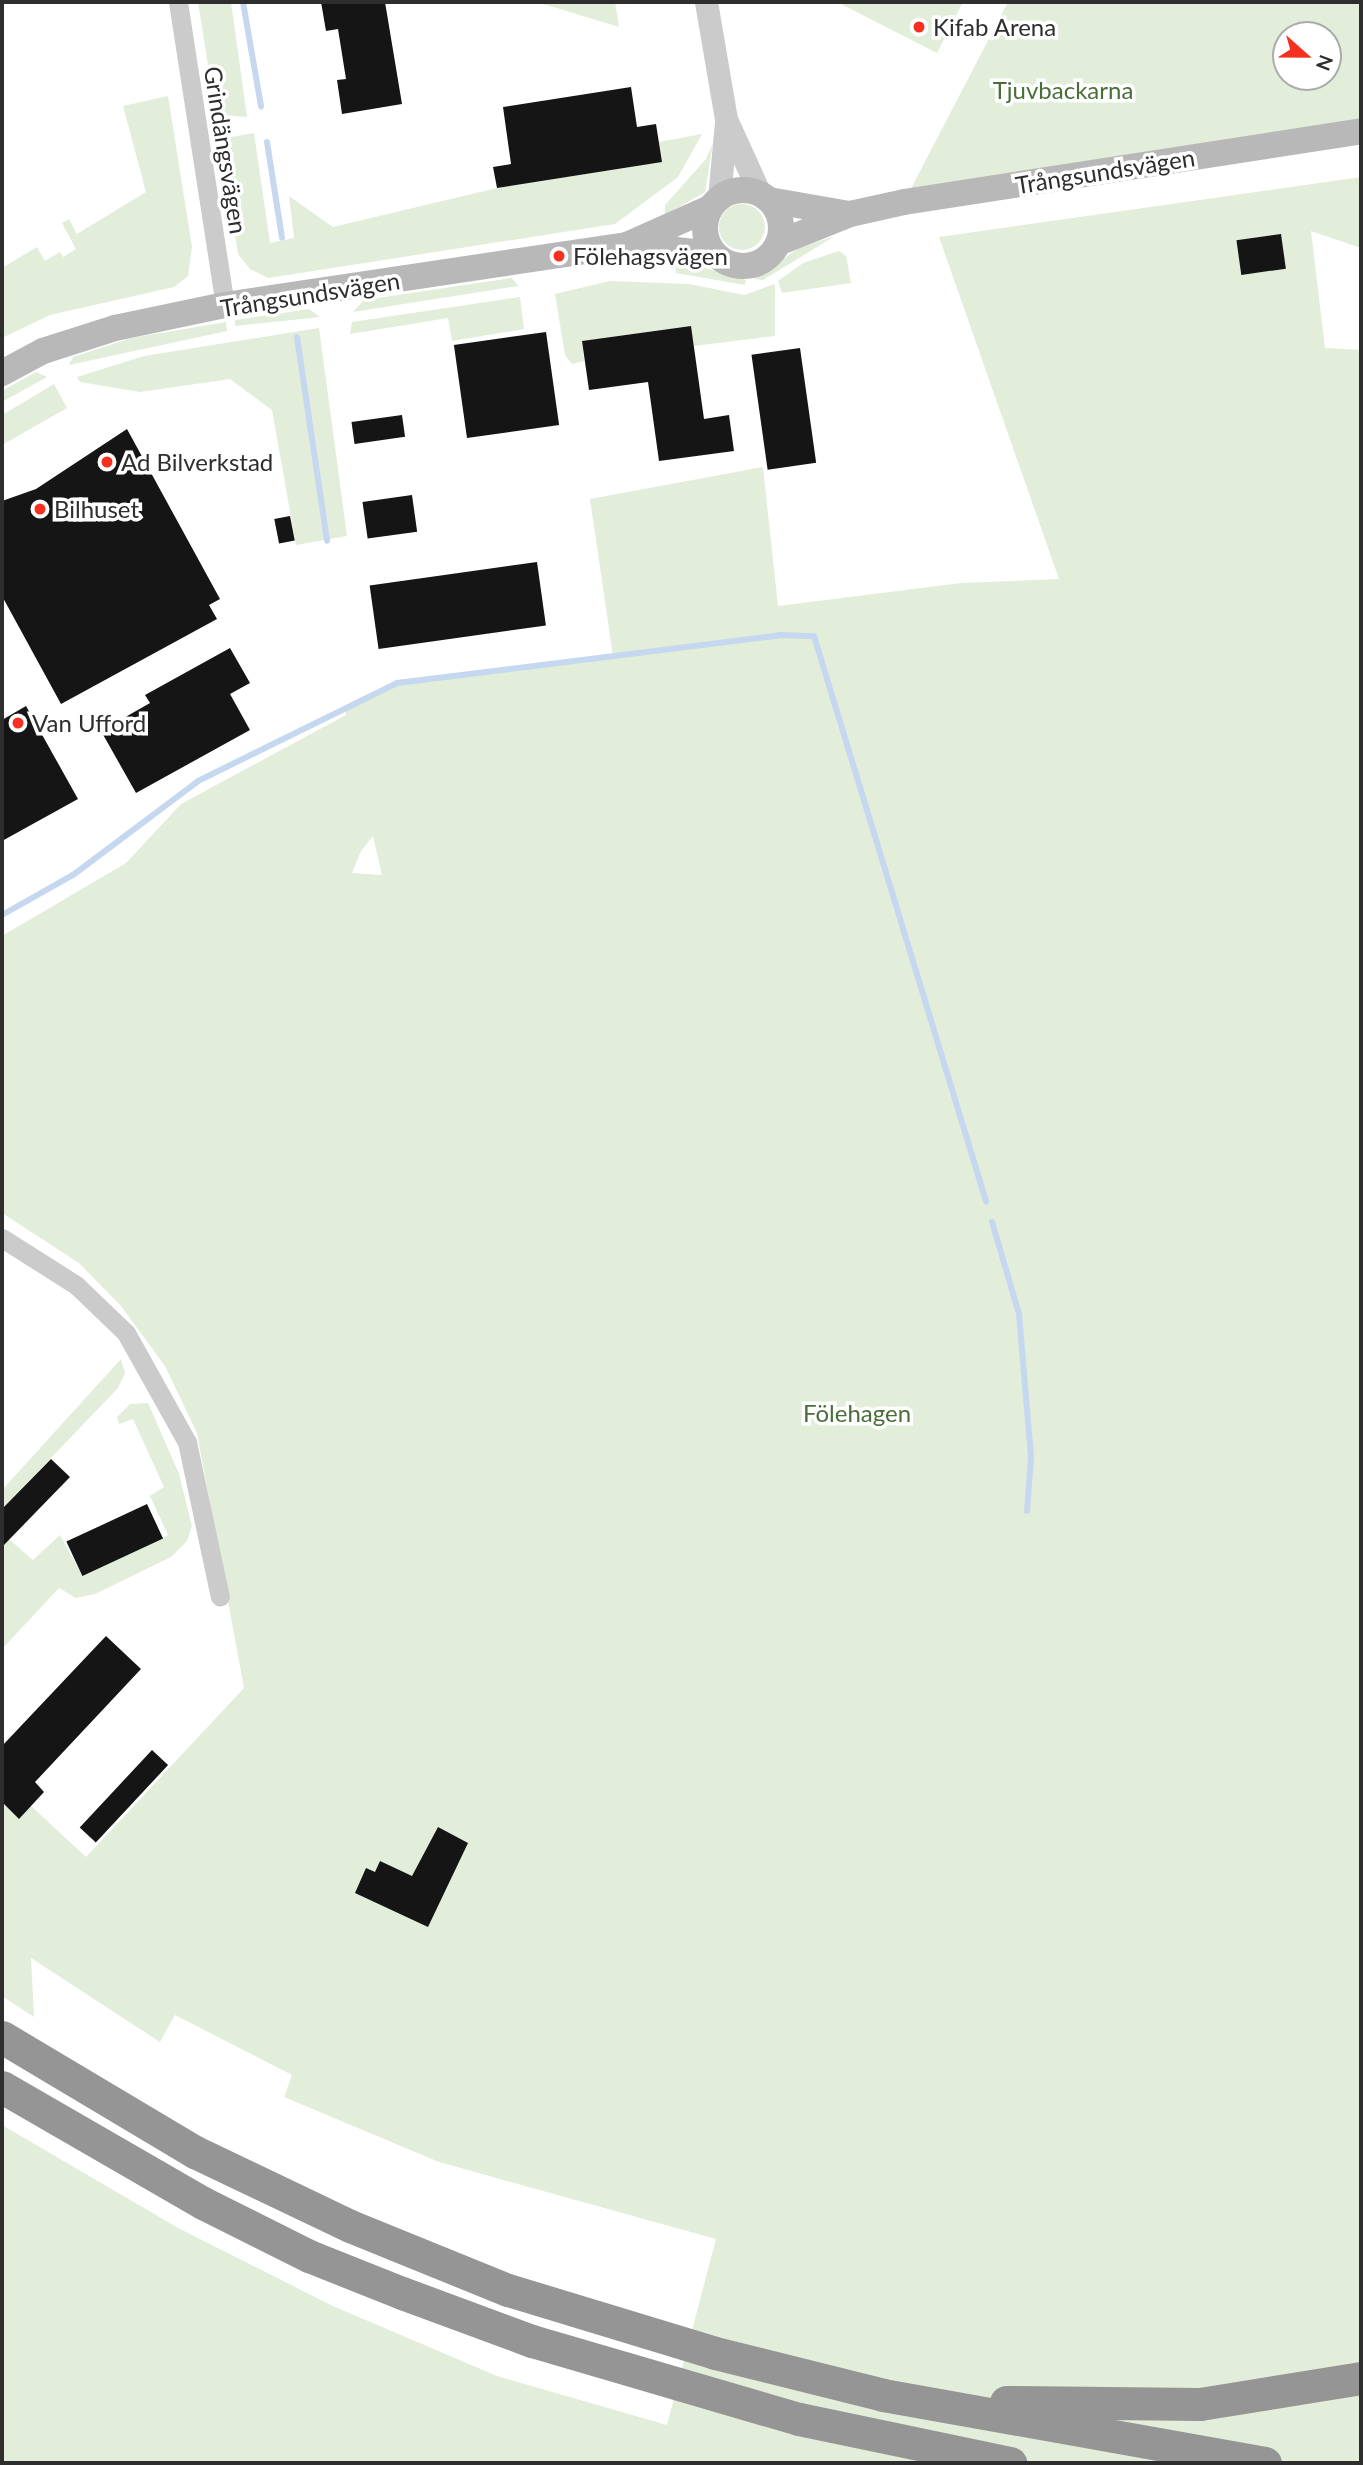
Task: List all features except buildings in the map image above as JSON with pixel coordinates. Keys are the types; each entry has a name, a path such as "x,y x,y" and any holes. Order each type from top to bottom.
{"highway":[{"path":"2,2037 195,2151 427,2260 588,2316 883,2395 1265,2463"},
{"path":"2,2087 203,2203 402,2293 640,2374 922,2446 1010,2463"},
{"path":"883,2395 1157,2406 1286,2393 1361,2378"},
{"path":"922,2446 966,2463"}],"main road":[{"name":"Trångsundsvägen","path":"778,243 850,214 1361,131"},
{"path":"740,190 764,197 780,220 778,243 761,262 749,266 724,262 714,254 705,230 715,203 740,190"},
{"name":"Trångsundsvägen","path":"764,197 850,214"},
{"name":"Trångsundsvägen","path":"627,245 715,203"},
{"name":"Trångsundsvägen","path":"2,373 43,351 115,328 225,305 627,245 714,254"}],"street":[{"name":"Grindängsvägen","path":"178,2 225,305"},
{"path":"706,2 726,119 764,197"},
{"path":"715,203 726,119"},
{"path":"2,1238 76,1285 127,1333 187,1442 220,1597"}],"green space":[{"path":"198,2 231,2 247,117 216,115"},
{"path":"537,2 615,2 619,27"},
{"name":"Kifab Arena","path":"837,2 963,2 937,53"},
{"name":"Tjuvbackarna","path":"1008,2 1361,2 1361,131 904,202"},
{"path":"168,96 192,247 188,276 174,287 50,315 2,338 2,268 37,247 45,261 60,252 63,257 76,249 62,223 69,219 77,234 146,192 123,106"},
{"path":"254,133 270,243 294,238 289,196 333,227 497,188 661,162 659,142 702,134 678,177 615,224 268,278 250,269 238,254 221,146 231,137"},
{"path":"713,143 705,192 665,215 665,205 706,159"},
{"name":"Fölehagen","path":"1361,177 1361,248 1311,231 1325,348 1361,350 1361,2463 2,2463 2,2125 180,2229 333,2306 497,2376 667,2425 716,2239 439,2162 284,2097 292,2075 175,2015 160,2042 31,1958 34,2017 2,1996 2,1802 19,1818 31,1806 86,1857 244,1688 197,1433 165,1366 121,1306 79,1263 2,1213 2,936 126,863 181,804 346,715 345,706 359,699 397,683 613,656 590,499 763,467 778,606 961,583 1059,579 939,237","holes":["373,836 382,875 352,873 361,851"]},
{"path":"742,204 758,211 765,227 758,243 742,250 726,243 719,227 726,211"},
{"path":"835,236 763,280 754,279 799,248"},
{"path":"839,251 846,256 851,283 782,293 778,281 803,263"},
{"path":"675,259 746,280 745,285 676,273"},
{"path":"512,278 518,286 353,312 364,300"},
{"path":"610,281 689,284 744,295 775,284 775,336 694,346 690,326 582,341 584,361 572,364 565,355 555,294"},
{"path":"520,297 524,329 452,341 448,318 350,334 352,322"},
{"path":"309,309 320,317 235,326 235,320"},
{"path":"226,322 227,331 69,365 73,357 131,338"},
{"path":"319,328 347,536 296,545 272,410 230,379 140,392 80,382 77,377 144,356"},
{"path":"36,372 47,377 2,402 2,391"},
{"path":"54,384 67,408 2,445 2,415"},
{"path":"121,1359 125,1373 118,1388 2,1509 2,1490"},
{"path":"148,1403 179,1474 192,1526 187,1541 171,1557 95,1594 76,1598 59,1588 2,1649 2,1533 33,1560 60,1535 82,1575 168,1535 150,1496 164,1487 133,1419 119,1424 117,1417 130,1404"}],"waterway":[{"path":"243,2 261,106"},
{"path":"267,142 282,238"},
{"path":"297,337 327,541"},
{"path":"2,915 73,875 198,781 397,683 780,635 814,636 986,1201"},
{"path":"992,1222 1019,1314 1031,1458 1027,1511"}],"place":[{"name":"Kifab Arena","path":"919,27"},
{"name":"Fölehagsvägen","path":"559,256"},
{"name":"Ad Bilverkstad","path":"107,462"},
{"name":"Bilhuset","path":"40,509"},
{"name":"Van Ufford","path":"18,723"}]}
